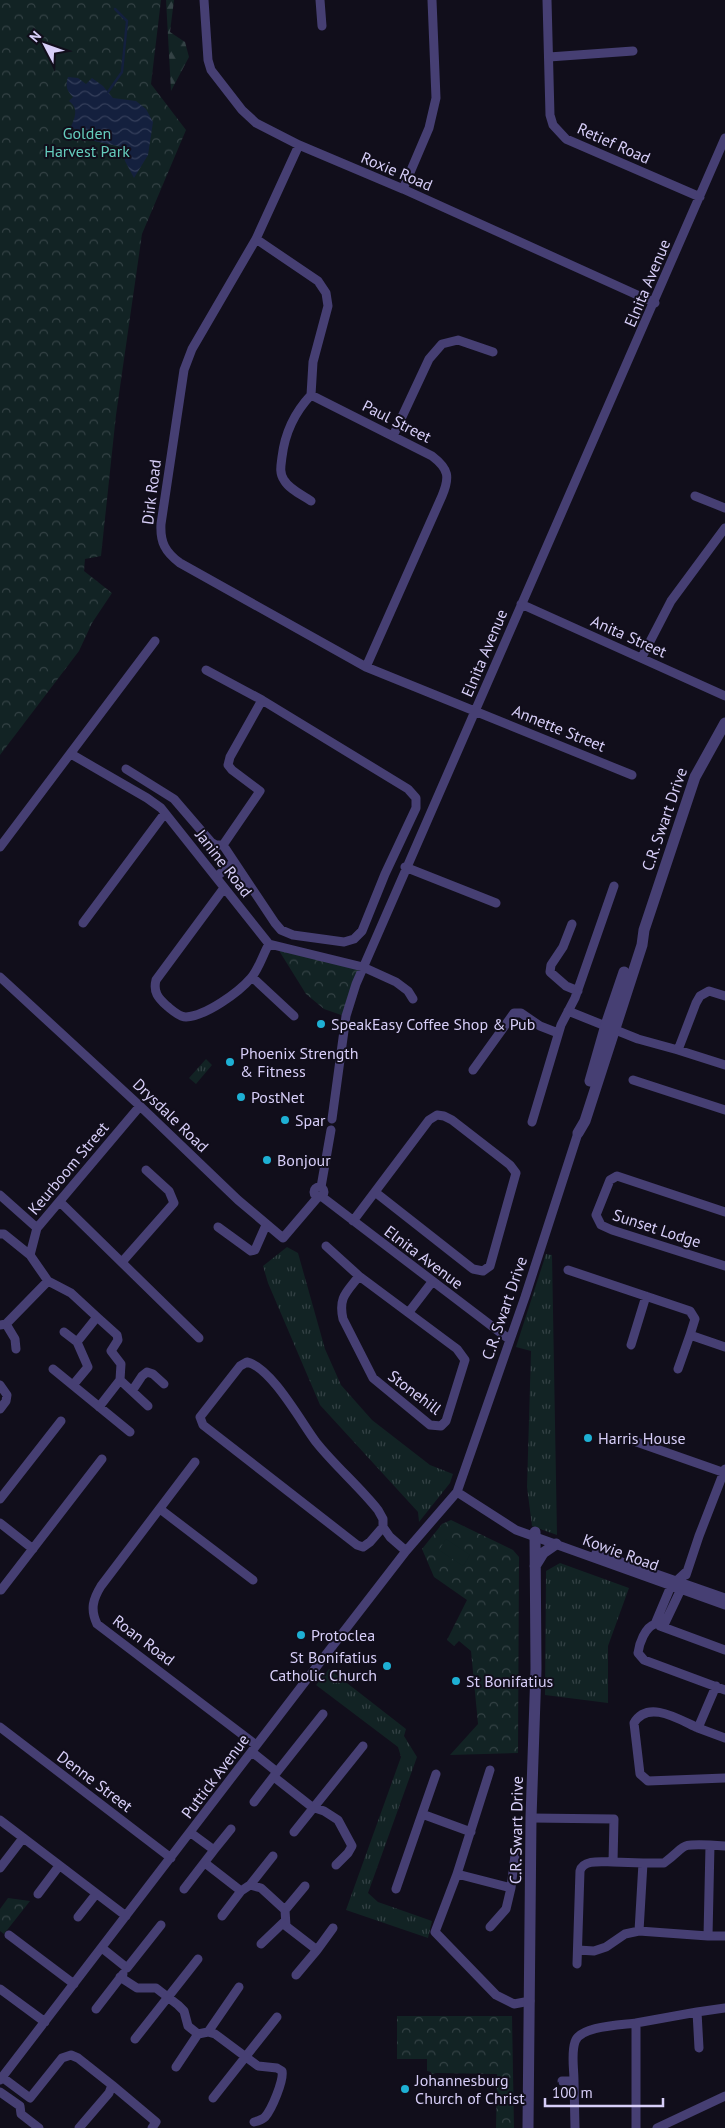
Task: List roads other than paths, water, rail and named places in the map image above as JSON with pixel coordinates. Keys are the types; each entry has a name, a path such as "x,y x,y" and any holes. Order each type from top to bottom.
{"street":[{"name":"Roxie Road","path":"204,0 208,60 211,70 248,116 256,123 299,145 404,189 654,303"},
{"path":"320,0 322,26"},
{"path":"404,189 429,128 436,98 432,0"},
{"name":"Retief Road","path":"547,0 550,116 558,132 582,146 700,197"},
{"path":"549,57 633,51"},
{"name":"Elnita Avenue","path":"510,1340 353,1222 320,1193 332,1130 337,1125 332,1118 346,1016 352,994 405,867 725,138"},
{"name":"Dirk Road","path":"299,145 256,239 192,349 184,370 161,524 162,543 172,558 180,563 366,666 475,710"},
{"path":"256,239 318,281 326,293 328,306 313,362 311,395 301,406 290,425 283,448 280,470 287,484 311,501"},
{"path":"393,436 429,359 442,344 458,340 493,352"},
{"name":"Paul Street","path":"311,395 432,456 442,463 446,471 447,484 366,666"},
{"path":"695,496 725,508"},
{"path":"642,657 671,601 725,528"},
{"name":"Anita Street","path":"521,604 725,696"},
{"path":"0,847 155,641"},
{"path":"206,670 262,700 408,790 416,798 416,808 385,874 362,931 358,936 349,941 293,934 281,930 274,923 223,845"},
{"path":"223,845 260,791 228,765 262,700"},
{"name":"Annette Street","path":"475,710 632,774"},
{"name":"C.R. Swart Drive","path":"457,1492 510,1340 578,1133 585,1120 610,1028 642,945 644,930 695,777 725,723"},
{"name":"Janine Road","path":"71,754 147,798 165,813 269,944"},
{"path":"126,769 169,794 211,842 216,845 223,845"},
{"path":"83,923 165,813"},
{"path":"216,876 234,862"},
{"path":"405,867 496,903"},
{"path":"532,1122 558,1033 578,991 614,886"},
{"path":"224,888 159,976 154,987 159,999 177,1014 187,1017 223,1002 252,977 269,944 363,967 396,982 408,991 413,999"},
{"path":"572,924 563,947 551,965 550,972 566,986 578,991"},
{"name":"Drysdale Road","path":"0,977 266,1225 283,1238 320,1193"},
{"path":"252,977 294,1016"},
{"path":"678,1050 700,996 709,991 725,996"},
{"path":"568,1011 638,1040 725,1065"},
{"path":"473,1070 514,1013 520,1012 535,1024 558,1033"},
{"path":"632,1080 725,1110"},
{"name":"Keurboom Street","path":"30,1255 37,1228 140,1106"},
{"path":"353,1222 375,1192 429,1120 437,1115 452,1120 510,1165 516,1173 490,1266 483,1271 470,1266 375,1192"},
{"path":"122,1262 174,1203 168,1191 146,1170"},
{"name":"Sunset Lodge","path":"725,1212 618,1176 610,1180 596,1215 601,1225 612,1230 725,1266"},
{"path":"0,1195 37,1228"},
{"path":"60,1202 199,1338"},
{"path":"218,1227 251,1251 255,1250 266,1225"},
{"path":"0,1234 4,1234 30,1255 48,1281 71,1293 114,1331 118,1337 111,1350 121,1364 120,1380 100,1407"},
{"path":"326,1246 359,1276"},
{"path":"568,1270 690,1311 695,1319 678,1369"},
{"name":"Stonehill","path":"359,1276 409,1312 457,1349 465,1360 446,1421 441,1426 430,1425 382,1386 368,1369 343,1319 341,1299 359,1276"},
{"path":"16,1349 15,1339 3,1324 48,1281"},
{"path":"409,1312 432,1282"},
{"path":"631,1345 646,1296"},
{"path":"77,1342 97,1317"},
{"path":"64,1332 77,1342 88,1367 73,1385"},
{"path":"690,1335 725,1347"},
{"path":"383,1528 367,1545 363,1547 357,1545 203,1425 200,1417 240,1366 247,1362 252,1363 268,1376 316,1443 378,1510 383,1519 383,1528 390,1537 406,1550"},
{"path":"53,1369 130,1432"},
{"path":"132,1391 147,1372 153,1374 164,1384"},
{"path":"120,1380 148,1406"},
{"path":"0,1385 7,1395 6,1401 0,1409"},
{"path":"0,1499 61,1421"},
{"path":"628,1439 725,1471 687,1570 659,1625"},
{"path":"1,1590 102,1459"},
{"name":"Roan Road","path":"196,1462 96,1594 93,1601 94,1616 97,1624 254,1749"},
{"name":"Kowie Road","path":"457,1492 516,1530 678,1585 725,1605"},
{"name":"Puttick Avenue","path":"1,2079 406,1550 457,1492"},
{"path":"160,1509 253,1580"},
{"path":"0,1523 33,1549"},
{"name":"C.R. Swart Drive","path":"528,2128 531,1818 536,1679 534,1535"},
{"name":"Kowie Road","path":"534,1535 678,1585 725,1598"},
{"path":"535,1566 543,1553 556,1544"},
{"path":"725,1650 659,1625 650,1626 638,1649 640,1658 725,1690"},
{"path":"698,1728 716,1686"},
{"path":"725,1738 654,1711 648,1712 634,1723 640,1774 648,1781 725,1778"},
{"path":"254,1802 323,1714"},
{"name":"Denne Street","path":"0,1727 171,1858"},
{"path":"294,1832 312,1807 363,1746"},
{"path":"254,1749 275,1774 312,1807 324,1810 338,1820 344,1835 352,1842 348,1852 336,1864"},
{"path":"490,1770 472,1832 435,1932 496,1994 514,2004 530,2001"},
{"path":"396,1889 436,1774"},
{"path":"422,1814 472,1832"},
{"path":"531,1818 614,1819 613,1862"},
{"path":"0,1820 126,1916"},
{"path":"184,1889 232,1828"},
{"path":"191,1832 214,1850"},
{"path":"0,1868 23,1838"},
{"path":"577,1964 581,1867 586,1863 664,1863 686,1844 725,1846"},
{"path":"708,1936 710,1846"},
{"path":"490,1927 506,1909 515,1855"},
{"path":"222,1916 241,1891 250,1884 273,1856"},
{"path":"205,1863 241,1891"},
{"path":"639,1931 643,1863"},
{"path":"38,1894 59,1866"},
{"path":"457,1874 511,1888"},
{"path":"250,1884 261,1888 285,1910"},
{"path":"305,1886 285,1910 285,1921 286,1926 317,1950"},
{"path":"78,1918 96,1894"},
{"path":"261,1944 285,1921"},
{"path":"96,2009 161,1925"},
{"path":"296,1975 333,1928"},
{"path":"578,1950 594,1951 606,1947 625,1934 639,1931 725,1936"},
{"path":"9,1935 74,1984"},
{"path":"102,1948 127,1968"},
{"path":"135,2039 198,1959"},
{"path":"120,1977 137,1988 156,1988 182,2008 188,2026 198,2034"},
{"path":"208,2032 239,1987"},
{"path":"0,1989 45,2022"},
{"path":"575,2128 575,2042 580,2035 588,2030 725,2008"},
{"path":"697,2012 699,2048"},
{"path":"213,2098 277,2017"},
{"path":"636,2023 636,2128"},
{"path":"176,2067 198,2034 208,2032 218,2035 258,2066 277,2068 283,2073 282,2082 268,2112 263,2119 254,2122"},
{"path":"1,2079 30,2098 62,2058 71,2055 78,2058 112,2085 157,2126"},
{"path":"562,2081 574,2081"},
{"path":"80,2128 109,2093 112,2085"},
{"path":"0,2092 20,2106 21,2114 40,2128"},
{"path":"657,2128 725,2096"}],"water":[{"path":"68,77 78,78 86,84 92,78 103,86 113,98 136,101 146,109 153,122 148,155 134,178 125,161 122,147 94,141 71,127 75,110 69,101 73,97 67,88"}],"waterway":[{"path":"108,92 122,72 127,21 115,9"}],"place":[{"name":"SpeakEasy Coffee Shop & Pub","path":"321,1024"},
{"name":"Phoenix Strength & Fitness","path":"230,1062"},
{"name":"PostNet","path":"241,1097"},
{"name":"Spar","path":"285,1120"},
{"name":"Bonjour","path":"267,1160"},
{"name":"Harris House","path":"588,1438"},
{"name":"Protoclea","path":"301,1635"},
{"name":"St Bonifatius Catholic Church","path":"387,1666"},
{"name":"St Bonifatius","path":"456,1681"},
{"name":"Johannesburg Church of Christ","path":"405,2089"}],"park label":[{"name":"Golden Harvest Park","path":"87,142"}]}
